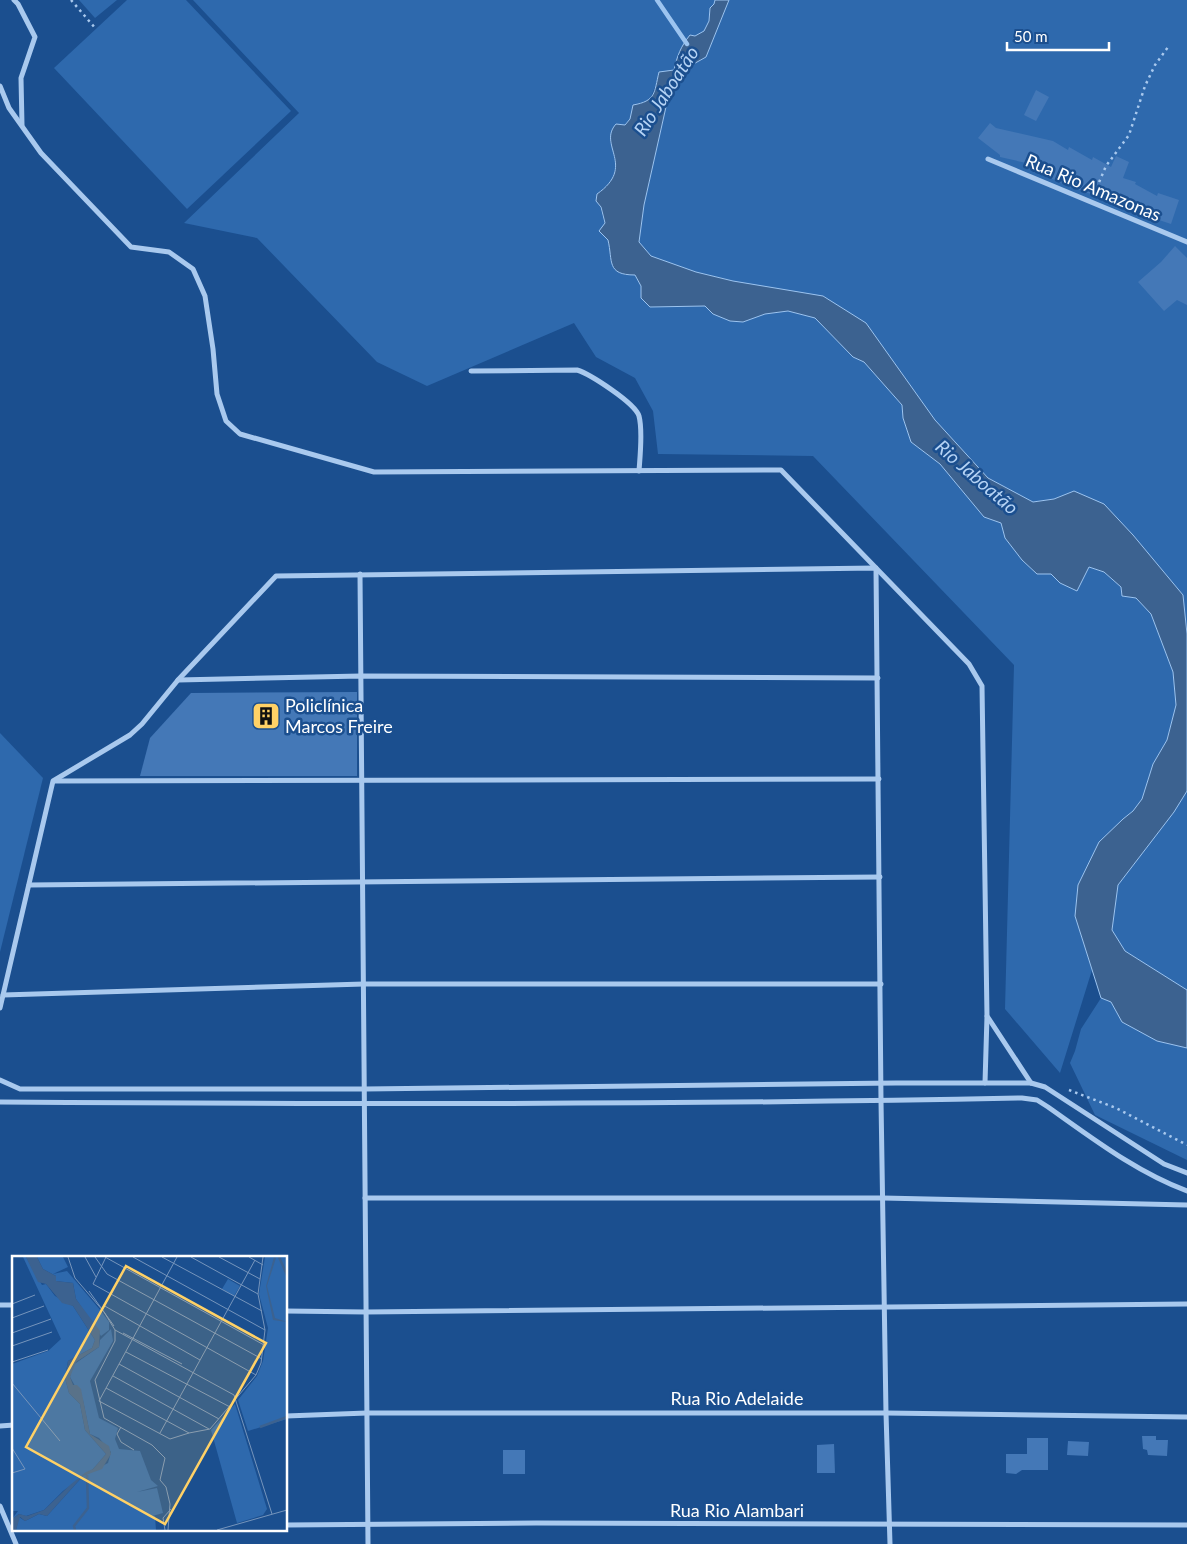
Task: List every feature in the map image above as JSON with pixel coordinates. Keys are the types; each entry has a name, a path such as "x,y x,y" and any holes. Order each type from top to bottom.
{"street":[{"path":"14,0 18,4 35,37 21,78 22,126"},
{"path":"0,86 9,108 41,153 131,247 170,252 193,269 205,296 218,394 226,421 240,434 374,472 781,470 969,664 982,686 987,1016 985,1083"},
{"name":"Rua Rio Amazonas","path":"988,160 1092,201 1187,242"},
{"path":"471,371 577,370 587,373 630,405 638,414 640,424 640,471"},
{"path":"0,1008 53,781 130,734 142,724 178,680 276,576 876,568"},
{"path":"876,568 881,1101 890,1544"},
{"path":"360,574 368,1544"},
{"path":"178,680 361,676 878,678"},
{"path":"53,781 879,779"},
{"path":"29,885 880,877"},
{"path":"3,995 364,984 881,984"},
{"path":"987,1016 1031,1083"},
{"path":"0,1080 20,1089 1031,1083 1046,1087 1164,1164 1187,1173"},
{"path":"0,1102 365,1104 881,1101 1022,1098 1037,1100 1112,1152 1171,1185 1187,1191"},
{"path":"365,1198 883,1198 1187,1205"},
{"path":"288,1311 366,1312 1187,1304"},
{"name":"Rua Rio Adelaide","path":"288,1416 367,1413 886,1413 1187,1417"},
{"path":"0,1506 11,1527"},
{"name":"Rua Rio Alambari","path":"288,1525 545,1523 1187,1524"},
{"path":"12,1532 16,1544"}],"path":[{"path":"70,0 96,29"},
{"path":"1092,201 1106,166 1129,135 1145,86 1168,47"},
{"path":"1065,1089 1116,1108 1187,1145"}],"shaded area":[{"path":"79,0 117,0 95,18"},
{"path":"127,0 186,0 291,111 187,209 54,68"},
{"path":"193,0 715,0 710,8 709,21 704,32 695,36 674,70 655,87 649,101 633,105 630,119 610,141 615,171 609,183 597,194 611,249 611,263 625,275 635,275 641,286 641,298 650,307 705,306 713,314 743,322 765,314 788,311 815,318 853,357 864,362 902,405 903,418 911,442 940,464 984,517 1001,523 1005,538 1022,560 1037,574 1051,574 1060,583 1089,567 1104,572 1121,587 1122,596 1136,598 1151,614 1173,672 1176,705 1167,740 1153,764 1142,799 1133,811 1123,819 1075,916 1092,970 1060,1073 1005,1009 1014,665 813,456 658,454 653,411 635,378 596,357 574,323 427,386 377,362 257,238 184,223 299,113"},
{"path":"729,0 1187,0 1187,634 1183,595 1133,535 1104,505 1074,491 1054,499 1033,502 988,478 935,420 866,323 733,281 696,272 651,256 639,242 644,205 668,98 690,66 706,57"},
{"path":"0,733 43,778 0,952"},
{"path":"1187,791 1187,990 1125,951 1112,930 1118,885 1174,812"},
{"path":"1101,998 1111,1002 1122,1022 1157,1041 1187,1048 1187,1160 1095,1115 1070,1063 1081,1029"}],"water":[{"name":"Rio Jaboatão","path":"715,0 729,0 706,57 690,66 668,98 644,205 639,242 651,256 696,272 733,281 823,296 866,323 935,420 988,478 1033,502 1054,499 1074,491 1104,504 1133,535 1183,595 1187,634 1187,791 1174,812 1118,885 1112,930 1125,951 1187,990 1187,1048 1157,1041 1122,1022 1111,1002 1101,998 1075,916 1078,885 1099,842 1133,811 1142,799 1153,764 1167,740 1176,705 1173,672 1151,614 1136,598 1122,596 1121,587 1104,572 1089,567 1077,591 1060,583 1051,574 1037,574 1022,560 1005,538 1001,523 984,517 940,464 911,442 903,418 902,405 864,362 853,357 815,318 788,311 765,314 743,322 730,321 713,314 705,306 650,307 641,298 641,286 635,275 619,272 612,265 608,240 599,231 605,223 601,207 596,201 597,194 609,184 616,165 611,132 616,124 625,125 630,119 633,105 646,101 653,95 659,72 674,70 680,51 690,35 695,36 704,31 709,21 710,8"}],"building":[{"path":"1036,90 1049,97 1036,121 1024,115"},
{"path":"990,123 996,128 1053,141 1068,150 1069,147 1092,160 1093,157 1111,167 1116,156 1129,162 1123,178 1136,182 1135,184 1157,196 1158,193 1179,200 1171,224 1150,217 1119,201 1118,204 1076,190 1033,170 1035,165 1000,157 1000,155 978,138"},
{"path":"1175,246 1187,258 1187,305 1177,300 1164,311 1138,282 1161,262"},
{"name":"Policlínica Marcos Freire","path":"357,692 357,776 140,776 150,738 191,693"},
{"path":"1142,1436 1156,1436 1156,1440 1168,1440 1167,1456 1148,1455 1147,1450 1143,1449"},
{"path":"1027,1438 1048,1438 1048,1470 1022,1470 1016,1474 1006,1473 1006,1454 1027,1454"},
{"path":"1068,1441 1089,1442 1088,1456 1067,1455"},
{"path":"834,1444 835,1473 817,1473 817,1445"},
{"path":"503,1450 525,1450 525,1474 503,1474"}],"waterway":[{"name":"Rio Jaboatão","path":"657,0 687,44"}],"place":[{"name":"Policlínica Marcos Freire","path":"266,716"}]}
